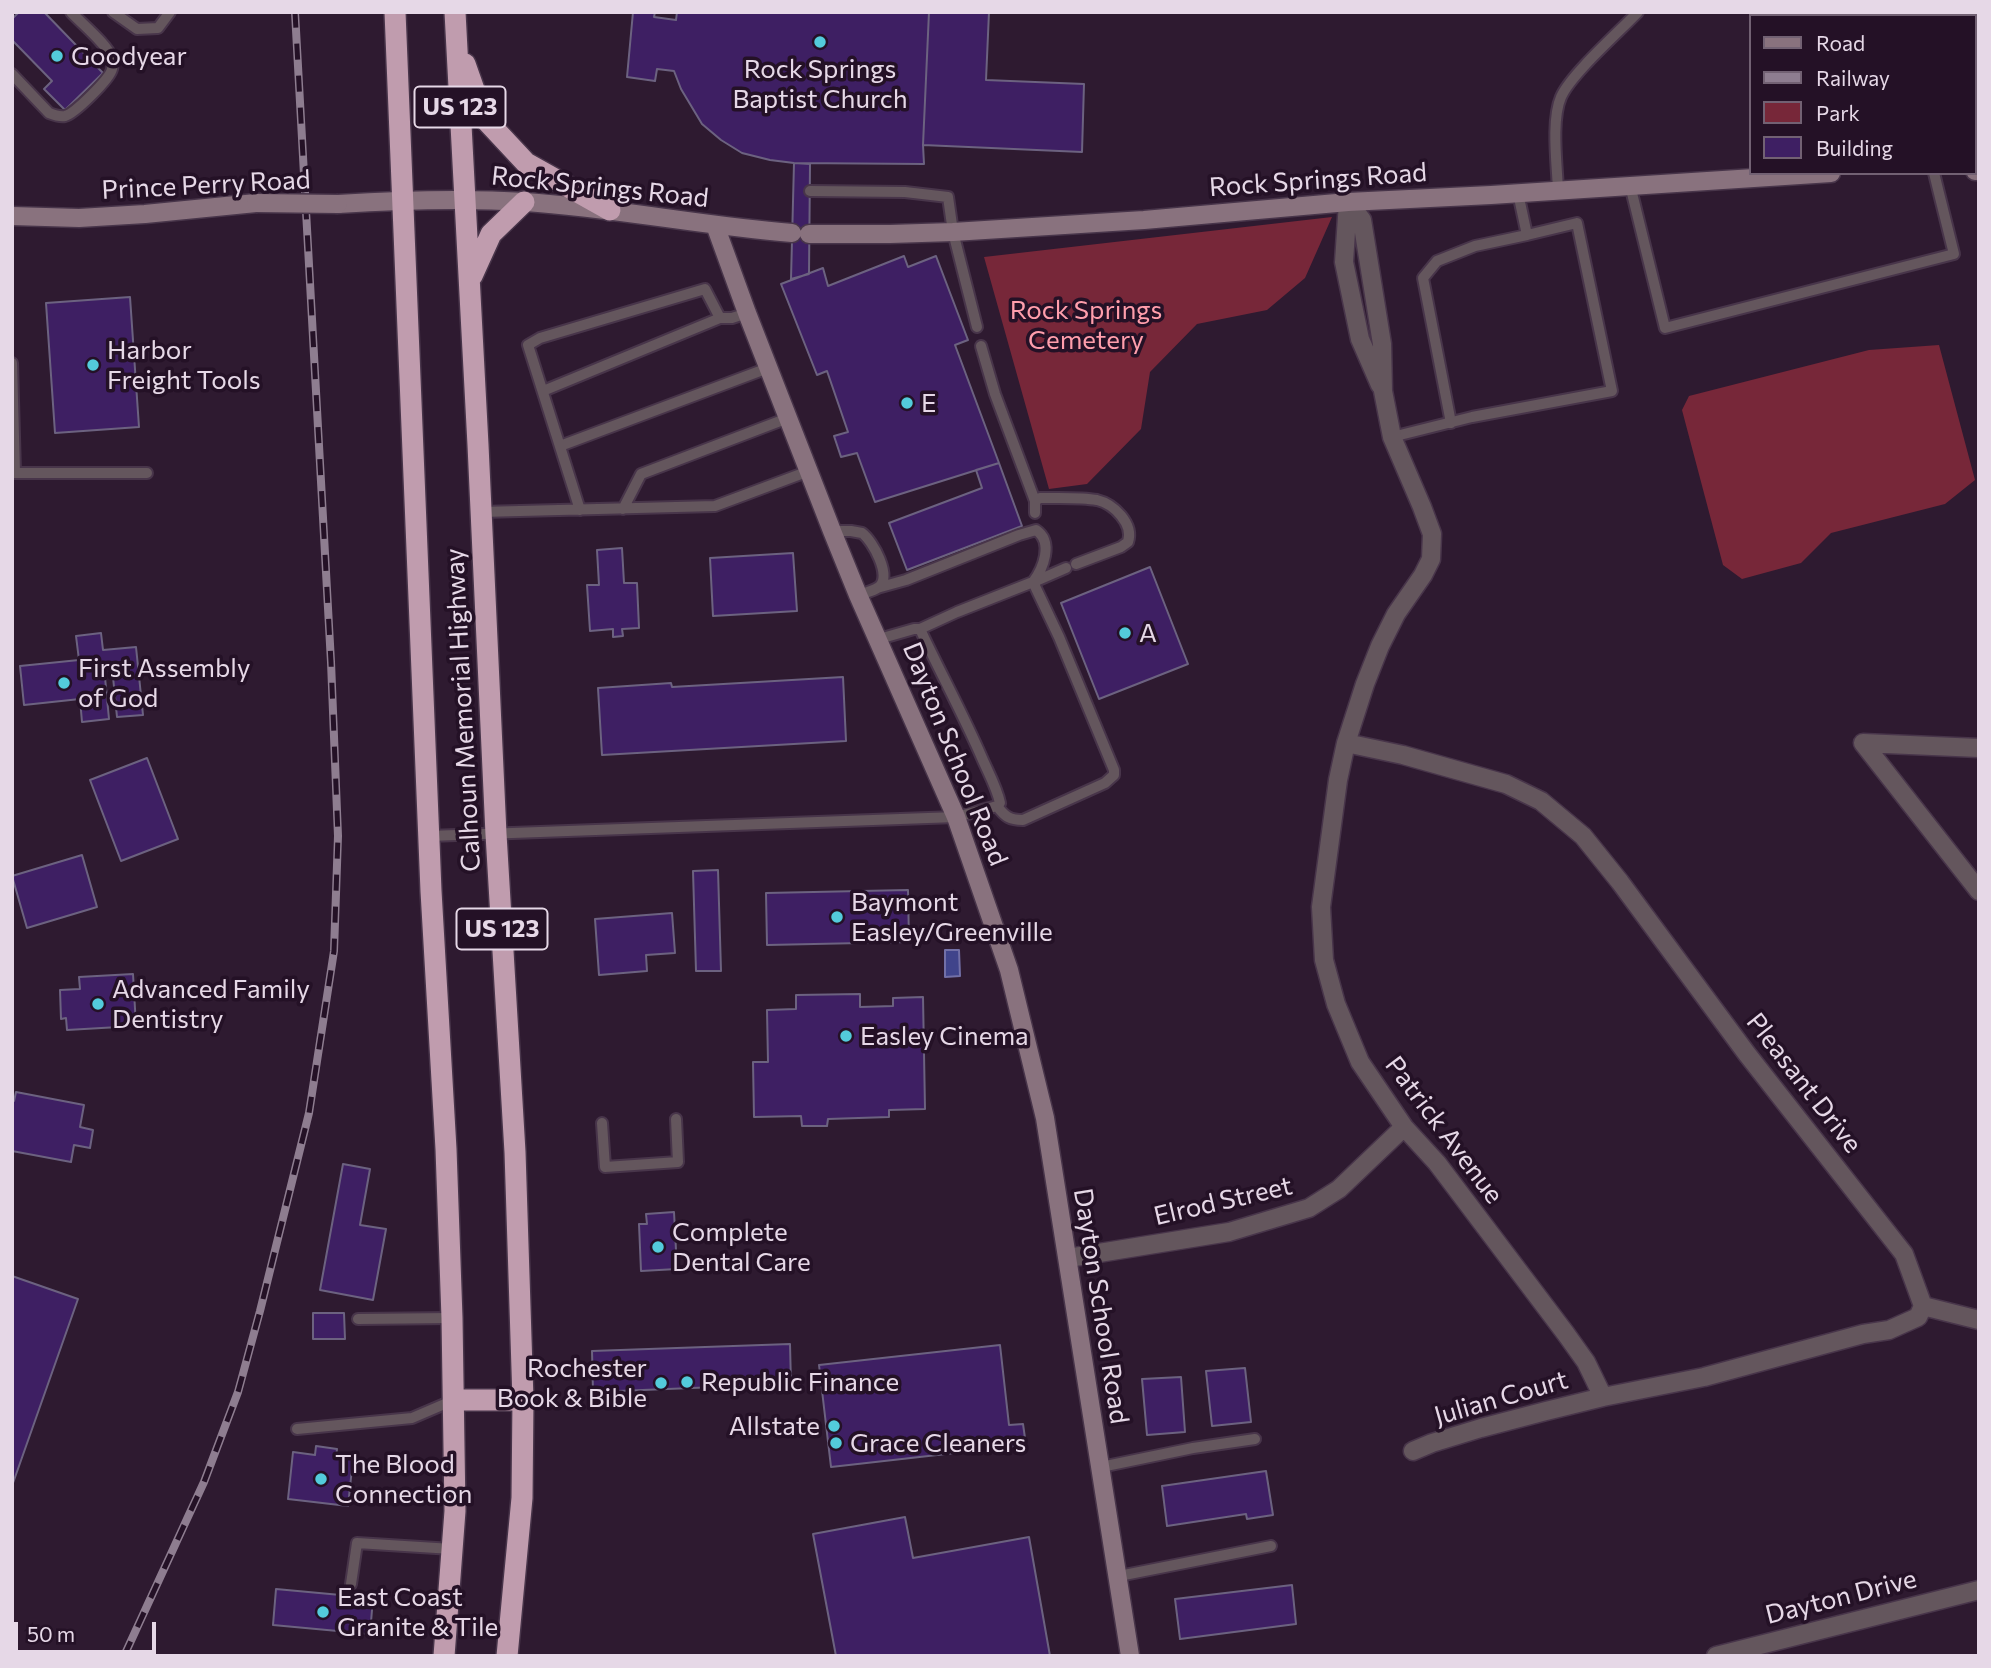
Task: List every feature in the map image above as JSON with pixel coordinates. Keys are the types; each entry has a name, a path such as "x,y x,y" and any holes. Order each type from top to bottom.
{"highway":[{"name":"Calhoun Memorial Highway","path":"395,12 452,1318 455,1511 444,1656"},
{"name":"Calhoun Memorial Highway","path":"455,12 496,834 515,1152 523,1400 522,1497 506,1656"},
{"path":"456,37 484,118 526,163 610,211"},
{"path":"470,281 491,234 524,202"},
{"path":"454,1400 523,1400"}],"street":[{"name":"Rock Springs Road","path":"402,200 524,202 800,234 890,234 1144,220 1348,202 1798,175"},
{"name":"Prince Perry Road","path":"12,216 79,218 256,203 338,204 402,200"},
{"name":"Patrick Avenue","path":"1348,202 1344,262 1360,340 1383,391"},
{"name":"Patrick Avenue","path":"1348,202 1362,220 1382,344 1383,391 1392,437 1432,534 1431,559 1396,614 1380,646 1346,743 1338,779 1321,907 1324,960 1336,1004 1360,1062 1404,1127 1445,1174 1566,1334 1586,1362 1603,1397"},
{"name":"Dayton School Road","path":"715,225 768,368 858,595 956,817 1009,970 1045,1118 1130,1656"},
{"name":"Pleasant Drive","path":"1346,743 1402,755 1506,784 1541,801 1583,836 1747,1054 1904,1254 1923,1306"},
{"path":"1979,748 1863,743 1979,891"},
{"name":"Elrod Street","path":"1068,1258 1229,1231 1309,1208 1339,1189 1404,1127"},
{"path":"1603,1397 1704,1377 1863,1334 1889,1330 1918,1317 1923,1306 1979,1320"},
{"name":"Julian Court","path":"1413,1451 1481,1428 1603,1397"},
{"name":"Dayton Drive","path":"1716,1656 1979,1590"}],"lane":[{"path":"12,74 49,113 64,117 72,113 109,77 113,69 108,50 71,12"},
{"path":"113,12 137,29 158,28 170,12"},
{"path":"1558,190 1556,123 1561,97 1577,75 1638,12"},
{"path":"1630,185 1665,328 1954,254 1934,175"},
{"path":"810,191 905,192 948,197 953,232 977,327"},
{"path":"1518,193 1527,235"},
{"path":"1392,437 1612,391 1577,223 1475,246 1437,261 1423,278 1451,423"},
{"path":"580,510 528,345 540,338 705,289 720,318"},
{"path":"543,391 720,318 732,318 747,313"},
{"path":"981,345 1046,547 1040,573 1033,582"},
{"path":"12,363 14,473 147,473"},
{"path":"560,446 768,368"},
{"path":"623,509 641,474 788,418"},
{"path":"481,512 715,506 809,471"},
{"path":"858,595 906,580 1019,535 1036,513 1097,500 1107,505 1127,523 1130,532 1128,542 1121,547 920,629 879,639"},
{"path":"832,531 857,531 867,537 881,564 883,580 877,588"},
{"path":"920,629 971,733 999,799 998,806 1005,816 1013,820 1023,820 1105,783 1114,775 1064,648 1033,582"},
{"path":"429,836 956,817 998,806"},
{"path":"602,1123 605,1167 678,1162 676,1119"},
{"path":"358,1319 452,1318"},
{"path":"297,1429 412,1418 454,1400"},
{"path":"1101,1467 1193,1448 1255,1439"},
{"path":"351,1584 357,1543 452,1549"},
{"path":"1119,1576 1271,1546"}],"green space":[{"name":"Rock Springs Cemetery","path":"1332,217 1305,278 1267,310 1197,324 1150,372 1141,429 1087,484 1049,489 984,257"},
{"path":"1939,345 1975,480 1945,504 1831,533 1801,563 1742,579 1723,565 1682,410 1689,396 1869,350"}],"shaded area":[{"path":"945,950 959,950 960,976 945,977"}],"building":[{"name":"Goodyear","path":"19,12 44,12 103,73 65,110 44,89 52,81 12,40 12,19"},
{"path":"633,12 655,12 654,17 676,20 677,12 929,12 924,164 794,163 742,153 702,124 681,89 674,71 657,69 655,81 627,77"},
{"path":"929,12 989,12 986,80 1084,84 1082,152 923,145"},
{"path":"794,163 810,164 809,274 791,279"},
{"name":"E","path":"904,256 908,267 936,256 968,340 955,345 999,463 875,502 857,453 841,457 834,436 848,432 827,371 817,375 781,284 823,268 828,286"},
{"name":"Harbor Freight Tools","path":"130,297 139,427 55,433 46,303"},
{"path":"999,463 1022,526 907,570 889,523 982,488 976,470"},
{"path":"622,548 624,583 637,583 639,628 622,629 623,636 613,637 613,629 590,631 587,585 599,585 597,550"},
{"path":"793,553 797,611 713,616 710,558"},
{"name":"A","path":"1150,567 1188,664 1099,699 1061,603"},
{"name":"First Assembly of God","path":"101,633 103,650 136,647 143,715 117,717 112,667 104,667 109,719 82,722 80,699 24,705 20,666 79,660 76,636"},
{"path":"843,677 846,741 602,755 598,688 671,683 672,687"},
{"path":"147,758 178,839 121,861 90,780"},
{"path":"82,855 97,907 27,928 12,876"},
{"path":"718,870 721,971 696,971 693,871"},
{"name":"Baymont Easley/Greenville","path":"908,890 909,942 767,945 766,893"},
{"path":"672,913 675,953 646,955 647,971 599,975 595,919"},
{"name":"Advanced Family Dentistry","path":"133,974 136,1026 67,1030 66,1018 61,1019 60,990 80,989 79,977"},
{"name":"Easley Cinema","path":"860,994 860,1007 893,1006 893,998 923,997 925,1109 889,1110 889,1117 828,1119 827,1126 802,1126 801,1116 754,1117 753,1062 768,1062 767,1010 796,1009 796,995"},
{"path":"16,1092 84,1105 80,1127 93,1130 90,1148 74,1145 71,1162 12,1151 12,1101"},
{"path":"343,1164 370,1169 360,1225 386,1229 373,1300 320,1290"},
{"name":"Complete Dental Care","path":"674,1212 677,1269 641,1271 639,1224 647,1224 646,1214"},
{"path":"12,1276 78,1299 13,1483 12,1483"},
{"path":"313,1313 344,1313 345,1339 313,1339"},
{"path":"790,1344 791,1384 593,1392 592,1351"},
{"path":"1000,1345 1009,1425 1023,1424 1026,1445 831,1467 819,1365"},
{"path":"1245,1368 1251,1422 1212,1426 1206,1371"},
{"path":"1181,1377 1185,1432 1147,1435 1142,1379"},
{"name":"The Blood Connection","path":"316,1446 337,1449 336,1457 353,1459 348,1506 288,1499 293,1452 315,1455"},
{"path":"1266,1471 1273,1515 1247,1519 1246,1514 1167,1526 1162,1486"},
{"path":"905,1517 913,1558 1029,1537 1050,1656 836,1656 813,1534"},
{"path":"1292,1585 1296,1624 1180,1639 1175,1599"},
{"name":"East Coast Granite & Tile","path":"276,1589 373,1598 370,1634 273,1625"}],"railway":[{"path":"124,1656 204,1482 238,1392 309,1113 334,951 338,836 331,662 295,12"}],"place":[{"name":"Rock Springs Baptist Church","path":"820,42"},
{"name":"Goodyear","path":"57,56"},
{"name":"Harbor Freight Tools","path":"93,365"},
{"name":"E","path":"907,403"},
{"name":"A","path":"1125,633"},
{"name":"First Assembly of God","path":"64,683"},
{"name":"Baymont Easley/Greenville","path":"837,917"},
{"name":"Advanced Family Dentistry","path":"98,1004"},
{"name":"Easley Cinema","path":"846,1036"},
{"name":"Complete Dental Care","path":"658,1247"},
{"name":"Republic Finance","path":"687,1382"},
{"name":"Rochester Book & Bible","path":"661,1383"},
{"name":"Allstate","path":"834,1426"},
{"name":"Grace Cleaners","path":"836,1443"},
{"name":"The Blood Connection","path":"321,1479"},
{"name":"East Coast Granite & Tile","path":"323,1612"}]}
